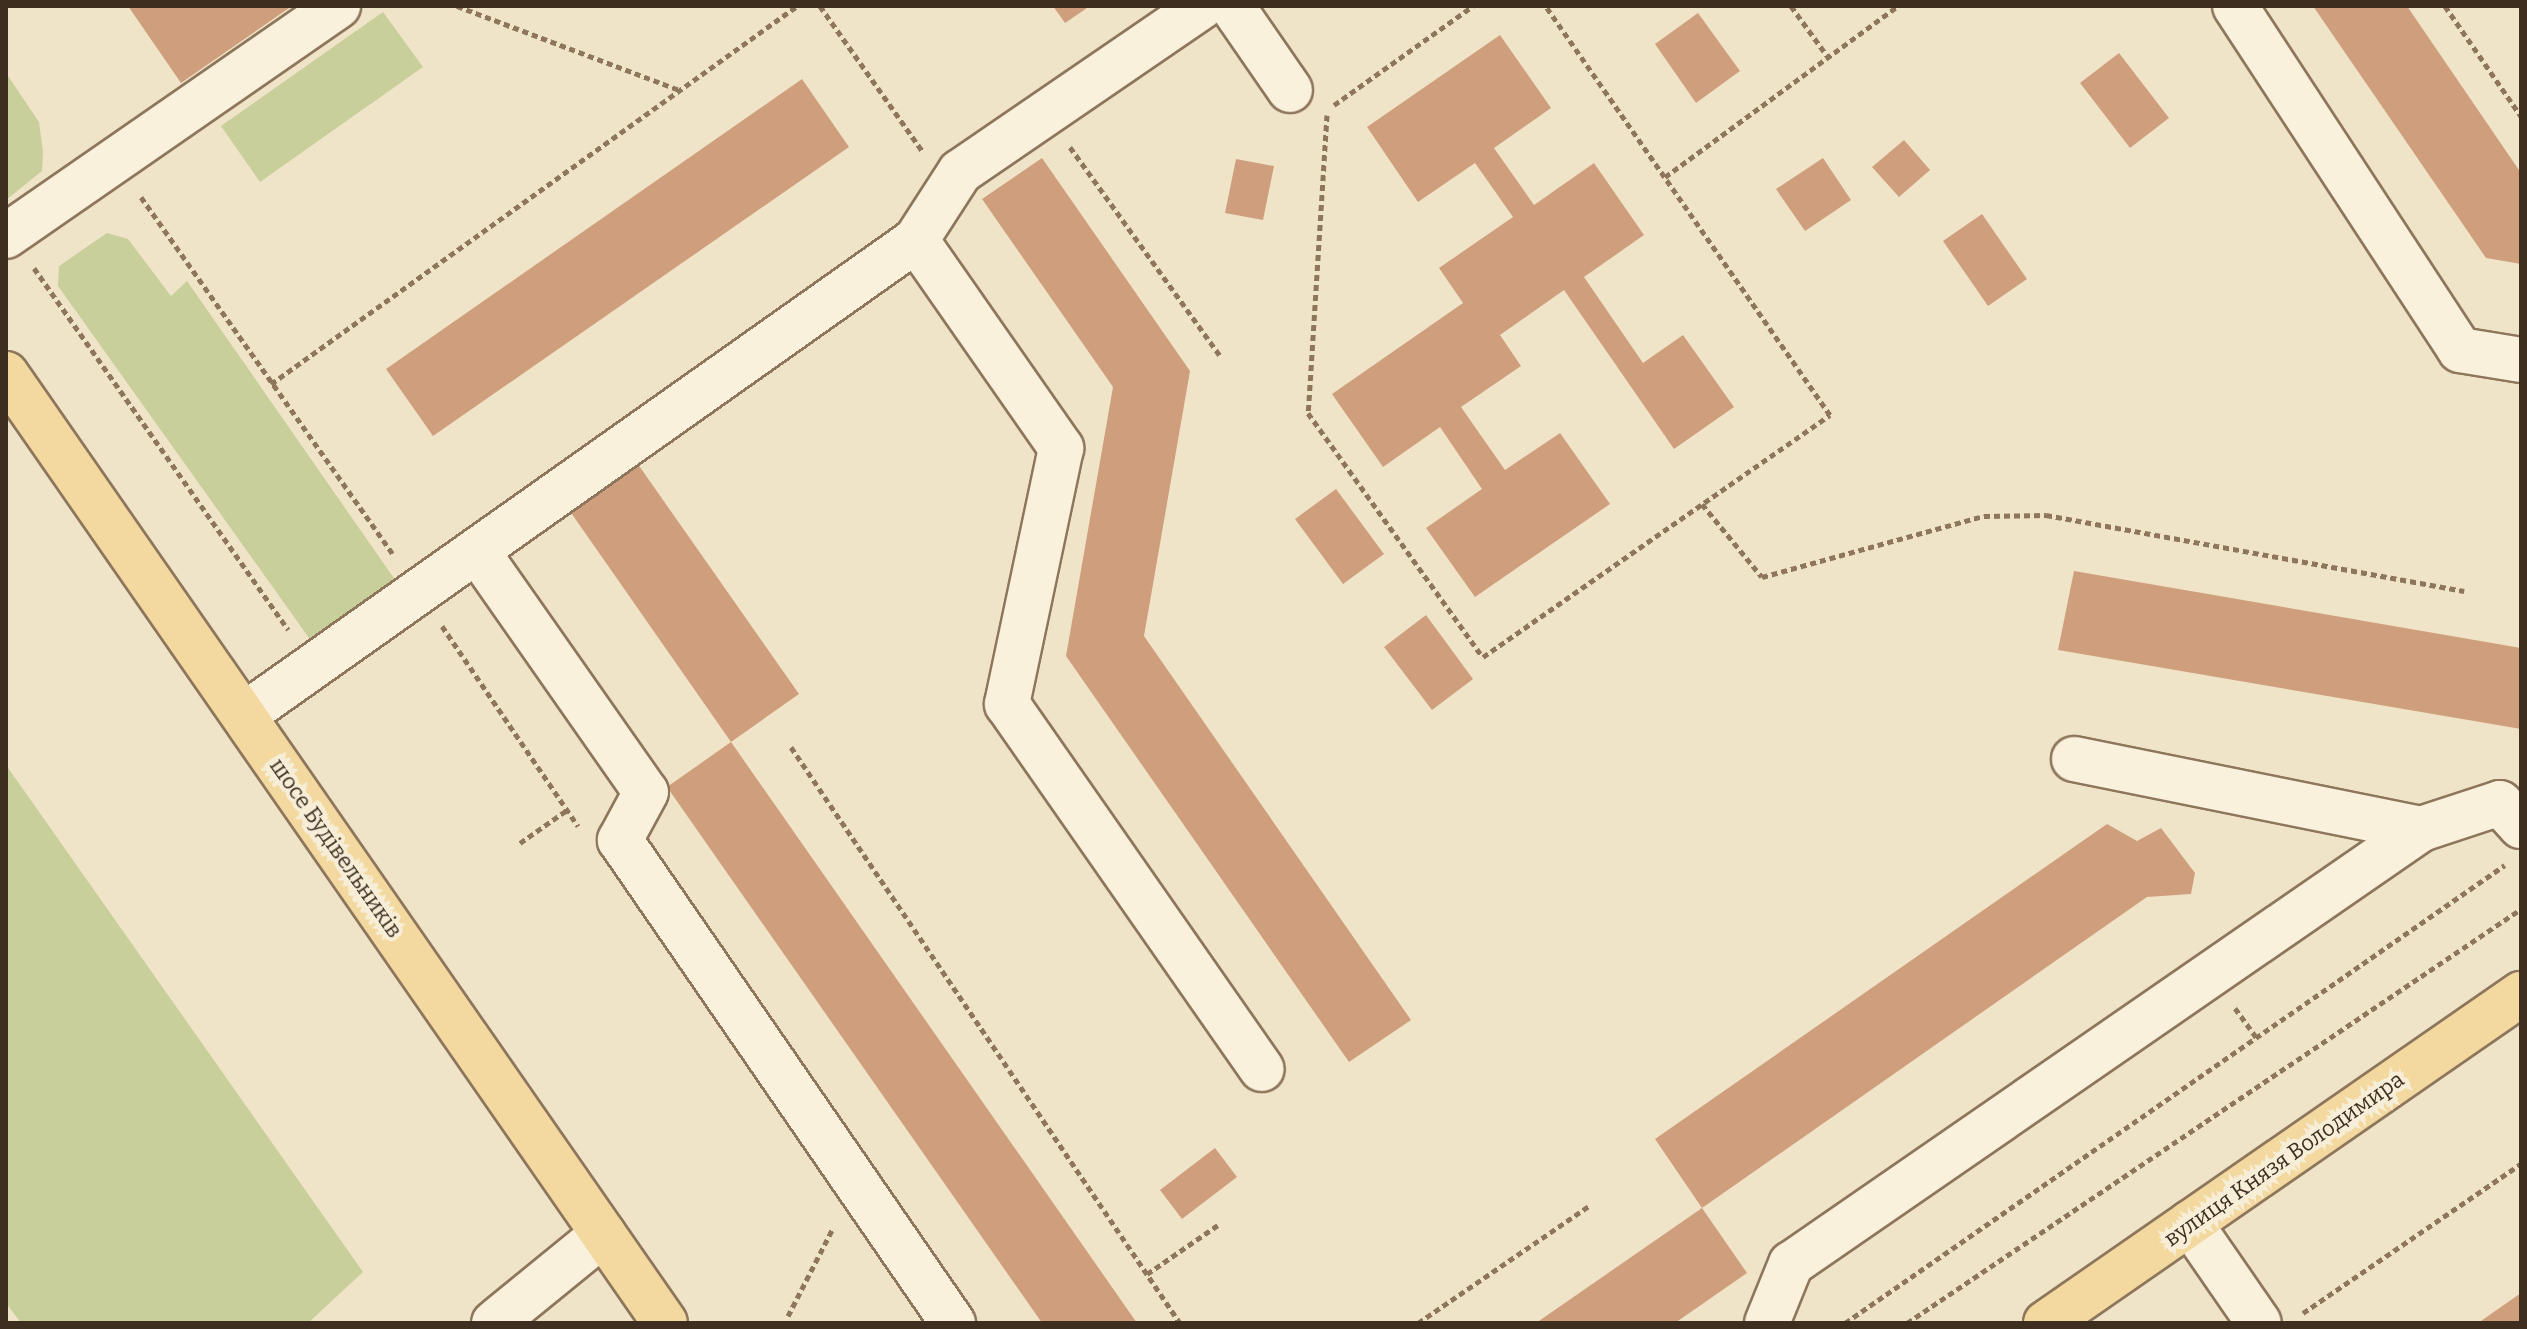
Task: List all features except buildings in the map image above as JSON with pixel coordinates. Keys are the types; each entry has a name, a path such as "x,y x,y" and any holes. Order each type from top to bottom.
{"main road":[{"name":"шосе Будівельників","path":"6,374 665,1323"},
{"name":"вулиця Князя Володимира","path":"2046,1323 2521,994"}],"lane":[{"path":"8,234 338,6"},
{"path":"244,715 916,240 960,172 1045,113 1153,20 1202,6"},
{"path":"1232,6 1290,90"},
{"path":"2235,6 2460,350 2521,360"},
{"path":"916,240 1061,448 1007,704 1262,1069"},
{"path":"477,551 646,792 620,840 953,1323"},
{"path":"2074,759 2421,829 2513,820"},
{"path":"1767,1323 1791,1264 2421,829"},
{"path":"2190,1223 2259,1323"},
{"path":"494,1323 603,1234"}],"path":[{"path":"457,6 680,90"},
{"path":"271,384 797,6"},
{"path":"820,6 920,151 960,172"},
{"path":"1473,6 1327,110 1308,413 1483,657 1830,415 1546,6"},
{"path":"1791,6 1828,57"},
{"path":"1665,177 1898,6"},
{"path":"2445,6 2521,116"},
{"path":"1045,113 1221,357"},
{"path":"115,161 419,591 585,836"},
{"path":"8,234 313,666"},
{"path":"1702,504 1762,577 1984,516 2046,515 2464,591"},
{"path":"791,747 1180,1323"},
{"path":"520,843 567,810"},
{"path":"1845,1323 2513,820"},
{"path":"1907,1323 2521,909"},
{"path":"2289,1323 2521,1164"},
{"path":"1418,1323 1589,1206"},
{"path":"788,1316 841,1212"},
{"path":"1147,1274 1218,1225"}],"green space":[{"path":"383,12 423,67 260,182 221,126"},
{"path":"6,73 39,122 43,152 42,171 6,200"},
{"path":"107,233 128,239 171,296 187,281 398,584 314,645 58,286 59,266"},
{"path":"6,765 363,1272 308,1323 21,1323 6,1303"}]}
